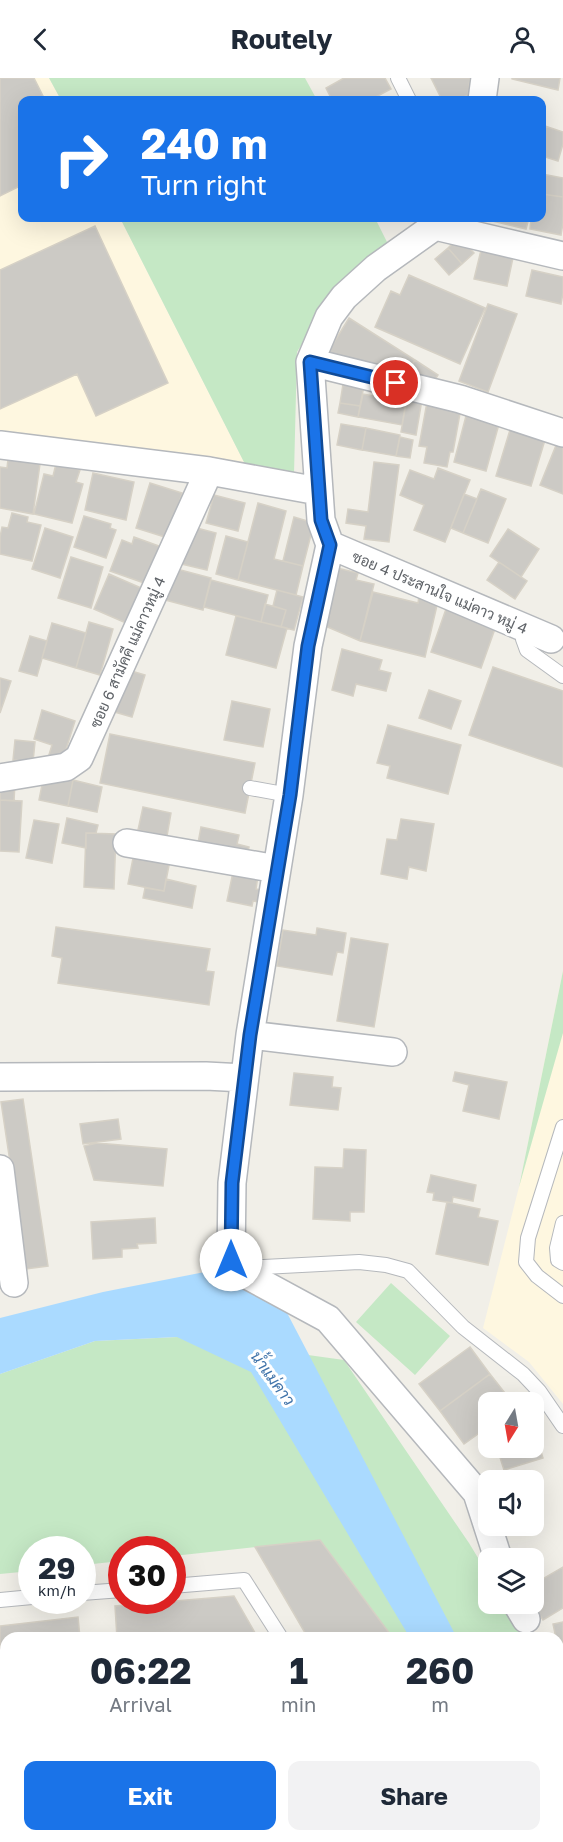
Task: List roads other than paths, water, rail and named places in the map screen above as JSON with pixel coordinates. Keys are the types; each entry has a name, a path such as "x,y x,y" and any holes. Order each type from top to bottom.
{"street":[{"path":"483,96 485,78"},
{"path":"495,1548 477,1493 328,1319 245,1274 235,1264 232,1183 250,1035 290,795 308,646 330,545 321,520 310,362 328,317 345,297 376,268 439,222 563,256"},
{"path":"310,362 460,399 563,433"},
{"path":"0,445 209,471 318,491"},
{"name":"ซอย 6 สามัคคี แม่คาวหมู่ 4","path":"0,778 66,767 79,758 209,471"},
{"name":"ซอย 4 ประสานใจ แม่คาว หมู่ 4","path":"330,545 551,639"},
{"path":"127,843 277,869"},
{"path":"250,1035 393,1052"},
{"path":"0,1077 206,1076 244,1078"},
{"path":"0,1169 14,1283"}],"lane":[{"path":"398,78 407,96"},
{"path":"525,628 523,639 528,650 563,676"},
{"path":"250,788 290,795"},
{"path":"563,1127 528,1238 526,1262 537,1276 563,1296"},
{"path":"563,1223 557,1248 558,1260 563,1263"},
{"path":"235,1264 359,1262 386,1265 408,1271 463,1327 523,1374 539,1391 563,1426"},
{"path":"186,1585 244,1580 277,1632"},
{"path":"0,1600 18,1598"}],"water":[{"name":"น้ำแม่คาว","path":"220,1269 232,1284 285,1309 454,1632 406,1632 251,1372 177,1337 95,1341 0,1374 0,1318 103,1292"}]}
